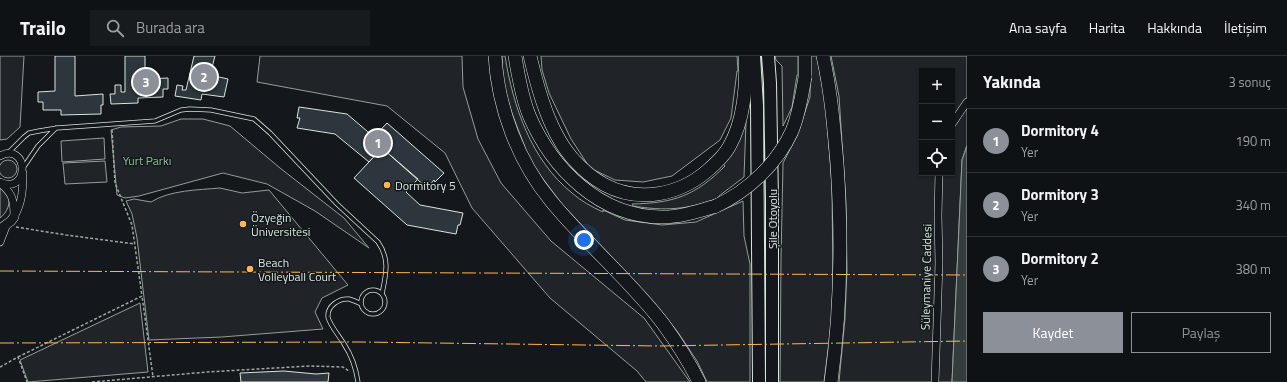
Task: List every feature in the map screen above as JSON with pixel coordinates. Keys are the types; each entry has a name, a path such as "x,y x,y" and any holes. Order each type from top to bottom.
{"highway":[{"path":"495,56 499,91 507,121 531,172 551,201 664,325 691,366 699,382"},
{"path":"515,56 522,92 529,115 542,140 571,178 592,196 605,203 632,212 662,217 698,212 730,200 743,190 774,160 792,131 801,103 805,77 804,56"},
{"path":"530,56 542,104 557,135 574,160 591,176 605,185 621,191 643,195 659,194 676,190 696,180 714,165 729,148 740,120 745,84 745,56"},
{"name":"Şile Otoyolu","path":"754,56 757,105 758,382"},
{"name":"Şile Otoyolu","path":"768,56 770,83 772,208 772,382"},
{"path":"823,56 828,78 833,118 840,223 840,285 831,382"}],"street":[{"path":"955,120 967,102"},
{"path":"0,242 3,227 14,217 20,207 23,183 22,164 16,156 3,154"},
{"path":"0,182 6,184 15,183 23,170"},
{"name":"Süleymaniye Caddesi","path":"935,382 939,263 939,176"},
{"path":"0,182 10,191 13,199 14,217"}],"lane":[{"path":"3,154 29,133 57,128 155,121 181,110 211,110 254,119 270,133 337,204 378,242 386,256 382,294"},
{"path":"23,170 38,146 57,128"},
{"path":"375,290 382,294 385,304 384,308 378,313 371,315 362,308 362,296 367,291 375,290"},
{"path":"358,382 357,373 352,358 328,318 329,310 335,303 343,299 361,304"}],"path":[{"path":"112,124 115,183 132,226 153,377"},
{"path":"3,227 135,244"},
{"path":"0,367 142,296"},
{"path":"18,357 27,382"},
{"path":"92,382 207,372 310,366 343,367 350,372 357,373"}],"green space":[{"path":"0,56 24,56 20,127 7,139 0,140"},
{"path":"260,56 462,56 463,87 478,139 501,183 551,241 644,318 690,382 646,382 637,371 550,298 472,208 445,153 387,106 257,82"},
{"path":"502,56 505,56 508,75 519,113 535,148 545,165 558,180 575,196 587,204 625,220 662,225 696,222 743,201 744,236 750,264 750,382 707,382 697,361 677,331 653,301 562,204 531,163 510,108 503,81"},
{"path":"541,56 737,56 738,71 731,118 720,140 672,176 643,182 615,180 590,168 571,139 549,93 542,70"},
{"path":"775,56 798,56 798,75 792,107 783,126 782,66 776,60"},
{"path":"811,56 817,56 826,107 832,186 833,285 831,325 824,382 780,382 783,163 797,136 810,97"},
{"path":"831,56 967,56 967,145 962,160 952,382 839,382 845,318 847,270 846,203 839,96"},
{"name":"Yurt Parkı","path":"181,119 203,119 230,126 280,168 344,218 369,248 315,211 267,184 223,173 139,196 125,198 117,195 111,130 121,127 161,126"},
{"path":"746,122 744,177 718,198 696,205 666,209 633,206 632,204 660,202 683,196 704,184 725,166 723,164 732,152"},
{"path":"104,138 105,159 62,162 61,141"},
{"path":"8,160 14,163 17,169 14,175 8,178 2,175 -1,169 2,163"},
{"path":"105,161 107,182 65,184 63,163"},
{"path":"0,186 7,194 9,204 7,210 0,218"},
{"path":"220,188 242,193 269,190 348,285 322,298 315,312 323,329 222,337 149,340 137,238 132,214 126,201 134,199 151,202 175,193"},
{"path":"140,303 148,372 28,382 20,360"}],"shaded area":[{"path":"967,146 967,382 952,382 962,160"}],"building":[{"path":"55,56 75,56 75,96 103,94 101,114 61,115 61,110 43,110 43,102 38,102 38,92 55,91"},
{"path":"125,56 145,56 145,79 168,78 168,89 163,89 163,97 138,98 138,103 111,104 110,94 115,94 115,85 121,85 121,92 125,92"},
{"path":"194,56 215,56 210,75 228,79 224,97 202,94 201,100 175,96 177,85 183,86 182,90 186,90"},
{"path":"299,107 347,114 374,137 387,123 444,173 435,182 434,180 427,188 382,148 369,162 335,134 297,128 300,118 297,118"},
{"name":"Dormitory 5","path":"382,148 418,179 406,192 420,205 463,213 456,234 407,225 354,178"},
{"path":"284,371 316,374 329,373 328,382 241,382 240,373"}],"power":[{"path":"0,271 967,275"},
{"path":"0,343 359,342 660,346 967,341"}],"place":[{"name":"Dormitory 3","path":"204,77"},
{"name":"Dormitory 2","path":"146,82"},
{"name":"Dormitory 4","path":"378,143"},
{"name":"Dormitory 5","path":"387,185"},
{"name":"Özyeğin Üniversitesi","path":"243,224"},
{"name":"Beach Volleyball Court","path":"250,269"}]}
